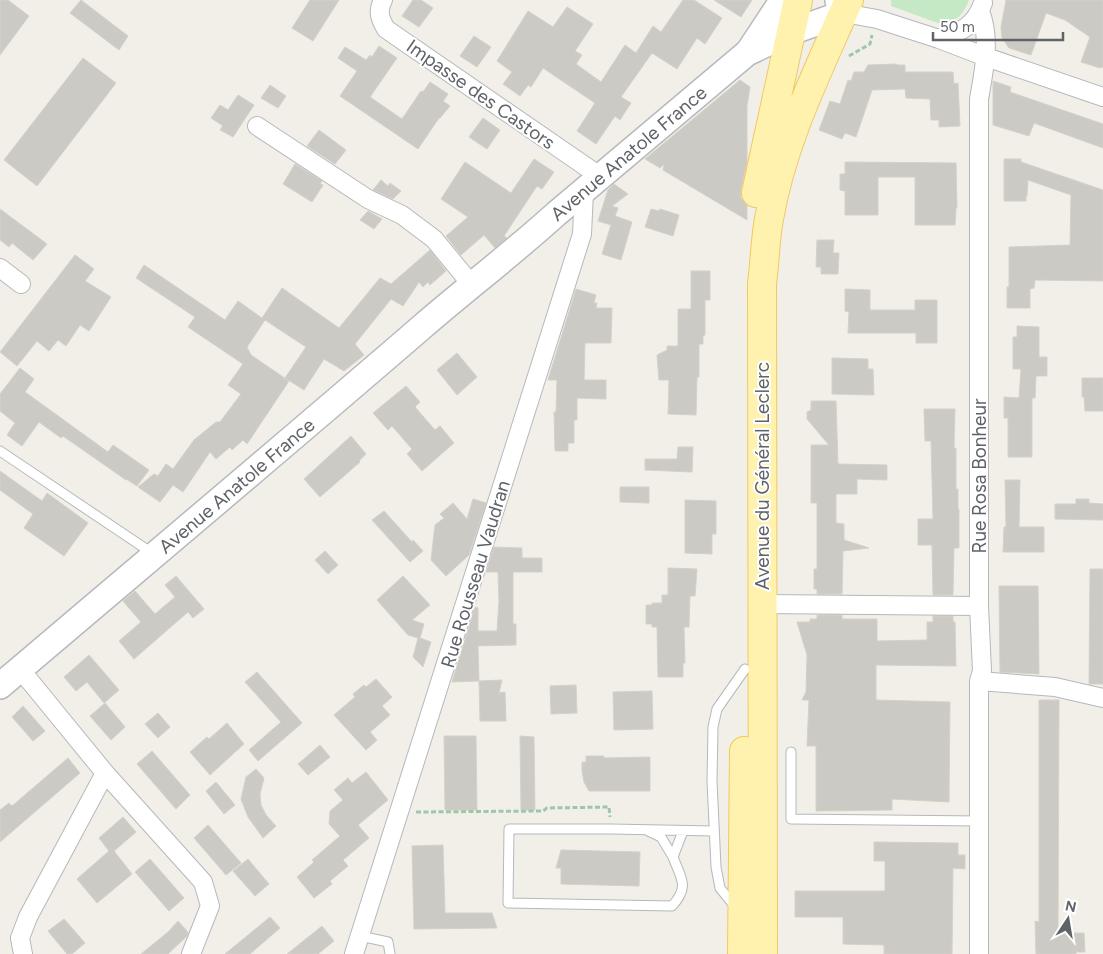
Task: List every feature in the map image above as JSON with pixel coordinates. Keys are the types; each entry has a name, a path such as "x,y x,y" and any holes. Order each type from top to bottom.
{"main road":[{"path":"747,53 784,0"},
{"name":"Avenue du Général Leclerc","path":"742,954 748,256 755,200 798,0"},
{"path":"791,32 844,4"},
{"name":"Avenue du Général Leclerc","path":"763,954 762,283 769,219 782,164 844,4"},
{"name":"Avenue Anatole France","path":"0,686 471,284 529,238 747,53 791,32"}],"street":[{"name":"Impasse des Castors","path":"383,0 380,5 380,18 386,29 592,184"},
{"path":"844,4 877,19 1103,97"},
{"path":"939,39 969,27 982,5"},
{"name":"Rue Rosa Bonheur","path":"979,954 979,681 982,671 979,606 979,99 986,58 982,5"},
{"path":"258,126 368,199 402,216 434,239 471,284"},
{"name":"Rue Rousseau Vaudran","path":"354,954 582,234 592,184"},
{"path":"0,268 20,284"},
{"path":"763,604 979,606"},
{"path":"20,669 105,773 203,882 210,906 191,954"},
{"path":"979,681 1055,688 1103,698"},
{"path":"23,954 20,938 28,917 105,773"}],"lane":[{"path":"0,450 155,555"},
{"path":"743,917 720,888 716,866 713,727 718,709 745,668"},
{"path":"791,752 791,819 979,821"},
{"path":"643,830 661,837 673,856 684,886 681,896 672,906 508,904 510,829 611,828 714,831"},
{"path":"673,856 683,831"},
{"path":"360,936 388,942 390,954"}],"path":[{"path":"846,58 870,44 872,34"},
{"path":"400,812 543,811 547,808 609,808 611,828"}],"green space":[{"path":"891,0 969,0 958,18 949,22 938,23 891,6"}],"building":[{"path":"0,0 8,0 29,16 0,55"},
{"path":"81,0 128,36 119,50 70,13"},
{"path":"310,0 339,0 313,41 292,28"},
{"path":"413,0 421,0 433,8 419,27 402,16"},
{"path":"683,0 694,0 722,18 705,44 697,38 677,69 652,53 621,97 631,103 620,120 615,116 596,144 577,131 595,103 543,68 531,87 528,85 520,96 503,84 512,72 497,61 528,11 553,27 567,7 593,24 575,51 582,55 576,64 601,82 625,45 636,53 653,26 661,32"},
{"path":"714,0 752,0 741,17"},
{"path":"1006,0 1103,0 1103,67 1100,68 1081,62 1090,37 1065,20 1046,13 1031,55 1009,48 1002,38 1001,27"},
{"path":"474,36 491,47 477,67 460,56"},
{"path":"379,46 397,58 370,97 402,119 421,91 423,92 430,82 448,94 443,101 450,106 439,118 418,149 340,96 357,71 338,58 345,47 366,60 370,55 372,57"},
{"path":"83,58 116,83 37,186 4,160"},
{"path":"868,65 905,65 905,72 953,72 954,84 958,83 960,126 939,127 939,120 931,120 930,99 906,98 905,89 872,90 856,137 845,133 842,139 819,130 830,101 840,104 848,80 851,81 854,72 864,72"},
{"path":"740,80 750,87 747,106 747,162 741,190 741,198 747,205 747,220 663,170 664,164 660,168 645,159"},
{"path":"993,81 1011,87 1010,92 1103,124 1103,148 1034,123 1029,136 993,125"},
{"path":"270,85 286,96 278,108 261,98"},
{"path":"238,95 254,105 233,137 220,130 223,126 211,118 220,105 228,110"},
{"path":"483,118 500,130 487,149 469,137"},
{"path":"319,130 346,150 335,164 307,146"},
{"path":"534,159 554,172 542,189 537,186 504,236 507,238 495,248 484,235 461,255 446,236 468,217 441,199 465,162 511,193"},
{"path":"1004,159 1021,159 1021,162 1103,190 1103,281 1035,280 1034,288 1030,289 1030,308 1007,308 1009,247 1070,245 1071,195 1028,180 1026,201 1004,201"},
{"path":"845,162 956,163 957,208 955,225 915,225 915,177 878,177 878,215 845,215 845,191 840,190 840,174 845,174"},
{"path":"295,164 322,181 320,184 323,185 312,202 283,184"},
{"path":"381,180 388,186 390,183 401,191 393,199 373,190"},
{"path":"614,184 628,194 612,206 618,208 615,216 632,222 621,260 602,254 611,225 598,221 608,190"},
{"path":"0,209 47,244 33,260 12,243 9,247 0,240"},
{"path":"651,209 659,211 660,209 679,215 673,236 645,227"},
{"path":"368,211 382,219 374,229 360,220"},
{"path":"817,240 834,240 833,253 839,253 838,274 821,274 821,267 816,267"},
{"path":"430,250 446,271 430,285 428,282 423,287 419,282 403,306 391,299 355,344 364,355 344,371 324,359 304,390 285,378 306,347 265,320 247,347 251,355 289,381 247,444 243,440 232,450 230,447 216,459 210,452 183,492 173,485 160,502 138,487 154,474 158,476 166,464 173,469 194,440 216,422 220,422 241,394 228,385 243,364 188,327 195,317 136,278 144,265 225,320 238,301 262,318 282,288 339,328 380,278 391,284"},
{"path":"75,255 94,269 85,281 111,297 89,331 80,325 66,346 58,340 49,351 37,341 17,366 0,352"},
{"path":"691,271 710,271 710,300 705,300 705,335 703,336 703,344 699,344 696,415 668,414 669,380 659,380 657,355 667,350 667,346 678,346 678,309 691,309"},
{"path":"576,289 596,295 594,303 597,303 596,308 612,308 611,343 585,343 584,380 606,380 606,399 577,398 577,420 574,420 574,443 568,443 568,451 555,451 554,412 556,412 557,380 548,380"},
{"path":"845,289 870,290 870,310 915,310 915,300 937,300 937,343 916,343 916,333 848,333 849,312 845,311"},
{"path":"1017,326 1039,327 1039,357 1047,357 1047,376 1036,376 1035,398 1032,398 1032,457 1008,457 1008,418 1004,418 1004,397 1019,398 1021,369 1013,369 1013,337 1017,337"},
{"path":"457,353 477,377 457,395 437,370"},
{"path":"832,358 868,359 868,369 873,369 874,395 832,394"},
{"path":"20,368 34,379 25,392 108,452 113,445 149,470 137,486 39,422 22,446 7,435 15,423 0,411 0,394"},
{"path":"1082,378 1103,378 1103,411 1085,411 1084,397 1082,397"},
{"path":"406,386 420,402 415,407 435,430 440,426 454,443 422,471 407,454 412,449 392,426 388,430 373,413"},
{"path":"811,401 836,401 838,464 887,465 887,480 857,479 857,494 836,494 836,523 844,524 844,540 869,548 843,551 842,594 817,594 817,589 814,589 814,569 817,569 817,503 811,503 811,445 829,445 807,419 807,412 811,410"},
{"path":"924,409 955,409 954,448 956,448 959,548 954,548 953,595 933,595 932,545 918,545 918,519 933,519 931,441 925,441"},
{"path":"351,436 366,454 360,462 320,497 304,479"},
{"path":"678,447 693,447 692,472 645,470 645,459 677,459"},
{"path":"0,471 42,501 47,493 88,523 64,556 24,528 33,514 0,490"},
{"path":"1005,480 1020,480 1019,527 1044,527 1044,552 1003,552 1004,527 1006,527"},
{"path":"620,487 649,487 649,503 620,502"},
{"path":"473,499 486,503 469,555 446,576 431,560 435,525 444,518 440,514 453,503 467,519"},
{"path":"1076,499 1089,499 1089,503 1103,504 1103,520 1055,519 1055,504 1076,504"},
{"path":"685,500 716,501 716,534 712,534 712,554 685,553"},
{"path":"384,511 412,542 413,540 423,551 410,562 372,520"},
{"path":"494,547 522,548 522,558 542,558 542,572 513,572 513,624 516,624 516,645 478,646 479,681 452,682 475,607 478,608 478,631 497,631 498,572 486,572"},
{"path":"325,551 338,565 328,574 315,560"},
{"path":"668,568 697,569 695,596 690,596 689,627 684,627 685,663 683,663 683,677 658,677 657,627 652,627 652,624 646,624 646,605 662,603 662,595 668,595"},
{"path":"1090,569 1103,569 1103,684 1089,684"},
{"path":"176,576 204,609 193,618 188,612 134,659 119,641 141,622 123,601 135,591 155,614 175,597 165,585"},
{"path":"403,576 430,605 412,620 424,624 420,638 431,642 423,667 413,657 418,638 408,635 377,600"},
{"path":"999,586 1038,586 1039,674 1000,672"},
{"path":"817,615 842,615 842,619 877,619 877,641 927,640 927,622 933,622 933,616 953,616 953,622 955,622 956,666 876,665 876,700 950,702 949,802 892,799 892,810 816,811 816,746 807,746 809,700 802,700 806,692 807,655 797,622 810,622 810,619 817,619"},
{"path":"89,655 119,690 104,703 87,682 76,691 64,677"},
{"path":"257,672 302,723 258,761 249,750 281,722 245,682"},
{"path":"376,679 392,697 382,706 390,715 370,732 377,740 366,750 334,715 355,697 353,694 364,685 366,687"},
{"path":"502,680 499,693 505,692 506,721 480,721 479,681"},
{"path":"576,685 577,713 551,714 550,686"},
{"path":"652,691 653,729 614,730 613,692"},
{"path":"1039,700 1059,700 1058,933 1084,933 1085,952 1076,952 1076,954 1036,954 1035,921 1039,922"},
{"path":"105,703 125,727 111,740 90,716"},
{"path":"23,706 45,731 33,741 12,717"},
{"path":"158,713 170,727 158,738 145,724"},
{"path":"227,723 244,744 210,775 190,752"},
{"path":"444,736 476,736 477,810 445,810"},
{"path":"520,736 534,737 535,810 521,810"},
{"path":"320,745 330,757 308,775 298,764"},
{"path":"152,751 190,795 176,809 137,764"},
{"path":"586,756 604,756 604,758 650,757 650,791 589,791 584,782 582,771 582,762 586,762"},
{"path":"68,758 80,773 0,842 0,810 9,803 12,806"},
{"path":"256,769 264,778 260,794 261,805 266,815 276,826 263,838 248,817 241,799 246,777"},
{"path":"366,772 388,800 358,825 369,838 343,860 348,866 330,881 332,884 314,898 297,877 314,862 312,860 340,836 329,824 330,811 343,800 334,790 348,778 352,783"},
{"path":"216,782 235,805 224,814 206,791"},
{"path":"123,817 136,832 114,851 132,874 97,903 77,879 109,851 99,838"},
{"path":"208,825 241,863 226,875 194,838"},
{"path":"874,842 958,843 958,855 965,855 965,869 953,868 952,954 884,954 884,945 843,944 843,917 795,917 795,891 885,891 885,861 874,861"},
{"path":"443,845 445,913 492,913 497,928 414,929 412,846"},
{"path":"561,850 640,852 639,886 561,884 561,868 556,868"},
{"path":"150,859 184,898 169,911 135,872"},
{"path":"248,859 269,884 255,896 233,871"},
{"path":"270,917 280,928 250,954 225,954"},
{"path":"64,919 85,943 72,954 67,954 48,931"},
{"path":"178,921 188,932 187,936 168,954 141,954 168,932"},
{"path":"322,926 334,941 318,954 287,954"}]}
